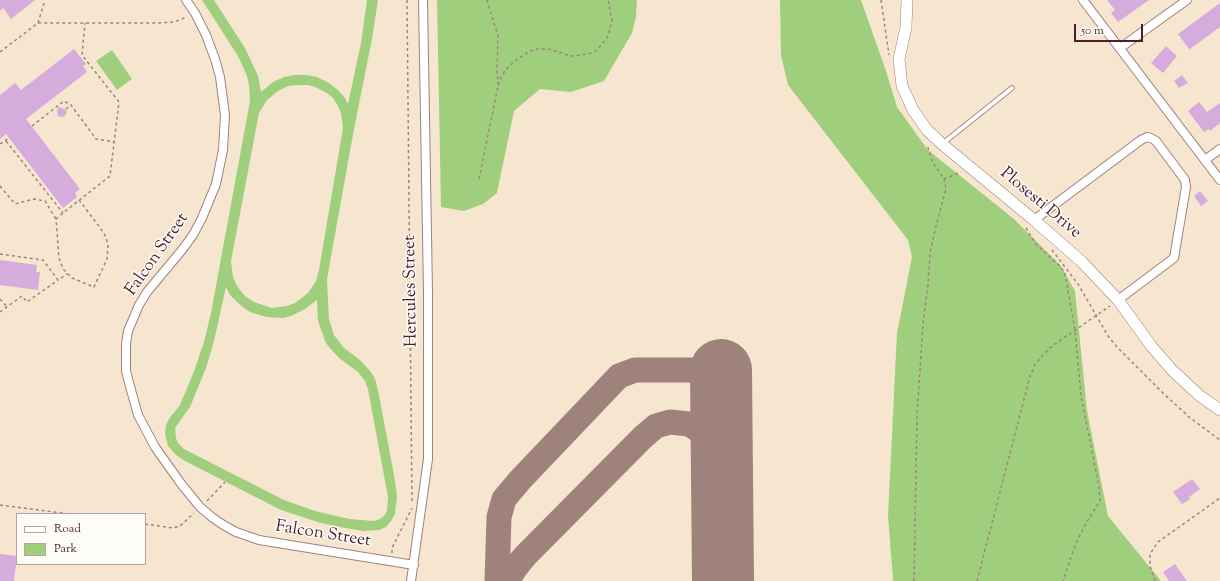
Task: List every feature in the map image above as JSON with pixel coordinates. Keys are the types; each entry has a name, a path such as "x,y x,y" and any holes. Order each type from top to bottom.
{"street":[{"name":"Falcon Street","path":"186,0 195,13 215,58 223,91 225,115 223,150 221,166 216,184 199,224 182,250 159,276 139,305 128,331 125,357 126,371 138,415 146,432 170,470 200,507 213,518 236,532 260,540 414,565"},
{"name":"Hercules Street","path":"411,581 428,458 428,301 423,0"},
{"name":"Plosesti Drive","path":"907,0 906,27 899,59 902,86 912,110 937,145 1030,224 1081,261 1118,300 1152,347 1172,370 1200,396 1220,410"},
{"path":"1083,0 1220,180"},
{"path":"1120,48 1186,0"},
{"path":"1030,224 1141,140 1147,137 1156,141 1185,180 1186,187 1174,258 1118,300"},
{"path":"1205,160 1220,149"}],"lane":[{"path":"937,145 1012,88"}],"path":[{"path":"0,52 38,23 45,0"},
{"path":"391,561 392,548 412,506 408,0"},
{"path":"487,0 498,36 498,86"},
{"path":"479,179 498,86 502,75 509,66 519,58 537,49 548,50 571,56 591,53 597,50 607,38 612,20 608,0"},
{"path":"881,0 890,62"},
{"path":"38,23 174,22 195,13"},
{"path":"56,219 110,176 119,102 82,56 85,23"},
{"path":"32,126 64,101 71,105 96,139 114,142"},
{"path":"66,109 71,105"},
{"path":"0,144 9,138"},
{"path":"6,141 63,213"},
{"path":"914,581 917,415 923,324 930,254 946,188 944,178 932,161 927,141 937,145"},
{"path":"944,178 963,172 958,167"},
{"path":"0,186 14,204 34,199 45,201 56,219 59,258 63,268 72,278 94,287 107,260 108,251 106,237 79,200"},
{"path":"1030,224 1036,244 1061,267 1068,284 1075,330 1081,396 1099,487 1100,501 1076,543 1063,581"},
{"path":"1049,247 1078,284 1108,336 1117,348 1179,408 1220,440"},
{"path":"0,254 43,260 58,280"},
{"path":"0,312 22,296 27,302 67,274"},
{"path":"0,299 7,307"},
{"path":"977,581 1030,376 1035,365 1052,346 1118,300"},
{"path":"146,524 173,528 180,526 225,482"},
{"path":"1155,581 1150,566 1150,554 1158,542 1220,498"},
{"path":"0,505 62,513"}],"green space":[{"path":"202,0 214,0 245,48 258,76 261,92 273,82 284,77 306,75 317,77 329,83 338,90 348,104 361,43 367,0 378,0 327,279 329,319 334,335 344,348 360,360 371,372 378,390 397,496 395,514 386,527 379,530 363,531 345,528 321,523 281,510 185,461 176,455 168,446 165,434 166,425 180,405 193,374 204,342 211,313 250,101 247,76 238,56","holes":["308,85 315,87 333,98 341,113 343,128 316,281 308,293 295,303 287,306 272,308 254,302 246,297 236,284 233,277 231,261 259,113 267,100 278,91 288,86","226,287 230,295 244,308 250,312 266,317 283,318 291,316 305,309 317,300 318,321 325,341 339,358 358,372 365,381 368,389 388,497 387,511 380,519 374,521 349,519 315,511 284,500 184,449 178,443 175,428 190,407 206,368 213,345"]},
{"path":"437,0 637,0 636,17 632,33 604,81 571,92 540,89 514,111 497,193 483,204 464,211 441,207"},
{"path":"780,0 861,0 897,107 928,150 1014,219 1061,266 1075,291 1087,411 1108,516 1161,581 893,581 888,515 897,333 912,257 908,240 788,85 781,55"},
{"path":"112,50 132,79 117,90 96,61"}],"building":[{"path":"0,0 35,0 11,19 3,8 0,11"},
{"path":"1107,0 1149,0 1118,22 1111,13 1115,10"},
{"path":"1220,3 1220,27 1190,50 1178,34"},
{"path":"1166,46 1177,56 1163,73 1151,63"},
{"path":"74,49 86,64 83,66 87,72 26,119 80,189 75,193 77,197 63,208 6,134 0,139 0,95 15,83 21,90"},
{"path":"1182,75 1188,83 1179,88 1174,81"},
{"path":"1199,102 1207,112 1220,103 1220,123 1210,131 1209,129 1204,132 1188,111"},
{"path":"58,107 65,109 67,112 65,116 58,116"},
{"path":"1200,191 1208,201 1201,206 1194,196"},
{"path":"0,260 37,265 36,272 40,272 38,290 0,285"},
{"path":"1192,479 1200,489 1189,497 1190,499 1182,504 1173,492"},
{"path":"0,554 16,556 14,581 0,581"},
{"path":"1175,564 1187,581 1169,581 1163,572"}],"taxiway":[{"path":"497,581 499,517 504,499 520,480 619,376 635,370 721,370"},
{"path":"507,581 525,556 643,437 656,426 670,422 689,424 703,433 715,444 721,463"}],"runway":[{"path":"721,370 723,581"}]}
